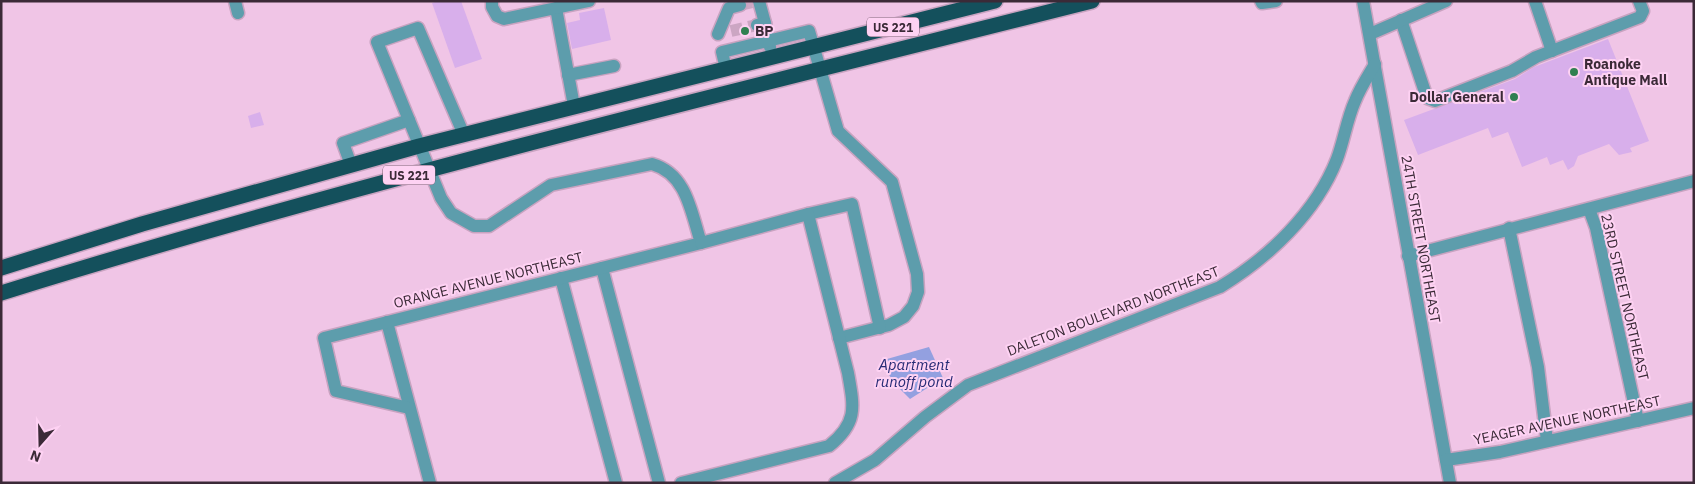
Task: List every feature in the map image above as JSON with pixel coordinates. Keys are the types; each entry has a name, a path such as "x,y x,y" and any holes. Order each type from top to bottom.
{"highway":[{"name":"US 221","path":"1,268 142,224 419,146 995,1"},
{"name":"US 221","path":"1,293 304,203 657,110 1092,1"}],"street":[{"path":"492,1 492,7 497,16 504,19 589,1"},
{"path":"1261,1 1262,3 1276,1"},
{"name":"24TH STREET NORTHEAST","path":"1363,1 1450,483"},
{"path":"1370,34 1446,1"},
{"path":"1535,1 1552,51"},
{"path":"1401,20 1430,101 1512,71 1524,62 1640,17 1643,11 1639,1"},
{"path":"726,69 722,52 728,8 752,2 769,40 773,57"},
{"path":"556,8 574,106"},
{"path":"464,135 418,28 377,42 428,170 441,198 452,213 474,226 489,226 551,185 652,164 665,168 674,175 685,192 701,243"},
{"path":"722,52 809,31 838,131 892,182 917,274 918,292 913,306 904,317 880,328 840,338"},
{"name":"DALETON BOULEVARD NORTHEAST","path":"835,483 876,460 925,417 968,384 1213,290 1246,272 1293,226 1327,180 1337,159 1354,101 1375,64"},
{"path":"568,75 614,66"},
{"path":"351,165 343,143 409,120"},
{"path":"1408,256 1694,181"},
{"name":"ORANGE AVENUE NORTHEAST","path":"430,483 386,322 852,204 880,328"},
{"name":"23RD STREET NORTHEAST","path":"1589,209 1600,247 1638,421"},
{"path":"681,483 829,446 844,434 852,417 853,398 840,338 808,214"},
{"path":"1509,228 1538,367 1547,442"},
{"path":"602,268 659,483"},
{"path":"561,278 616,483"},
{"path":"386,322 324,338 336,391 409,408"},
{"name":"YEAGER AVENUE NORTHEAST","path":"1446,460 1547,442 1694,408"}],"water":[{"name":"Apartment runoff pond","path":"929,347 943,378 910,399 895,384 880,361"}],"building":[{"path":"438,1 461,1 482,59 455,68 432,3"},
{"path":"604,8 611,40 572,49 567,23 580,20 579,13"},
{"path":"1608,39 1649,141 1630,148 1632,152 1619,155 1609,144 1578,156 1574,166 1568,170 1563,160 1550,165 1547,157 1522,167 1508,132 1492,138 1488,128 1418,155 1404,120 1515,79 1534,67"},
{"path":"260,112 264,125 251,128 248,116"}],"tunnel":[{"path":"740,5 752,2"},
{"path":"731,31 757,25"}],"place":[{"name":"BP","path":"745,31"},
{"name":"Roanoke Antique Mall","path":"1574,72"},
{"name":"Dollar General","path":"1514,97"}]}
